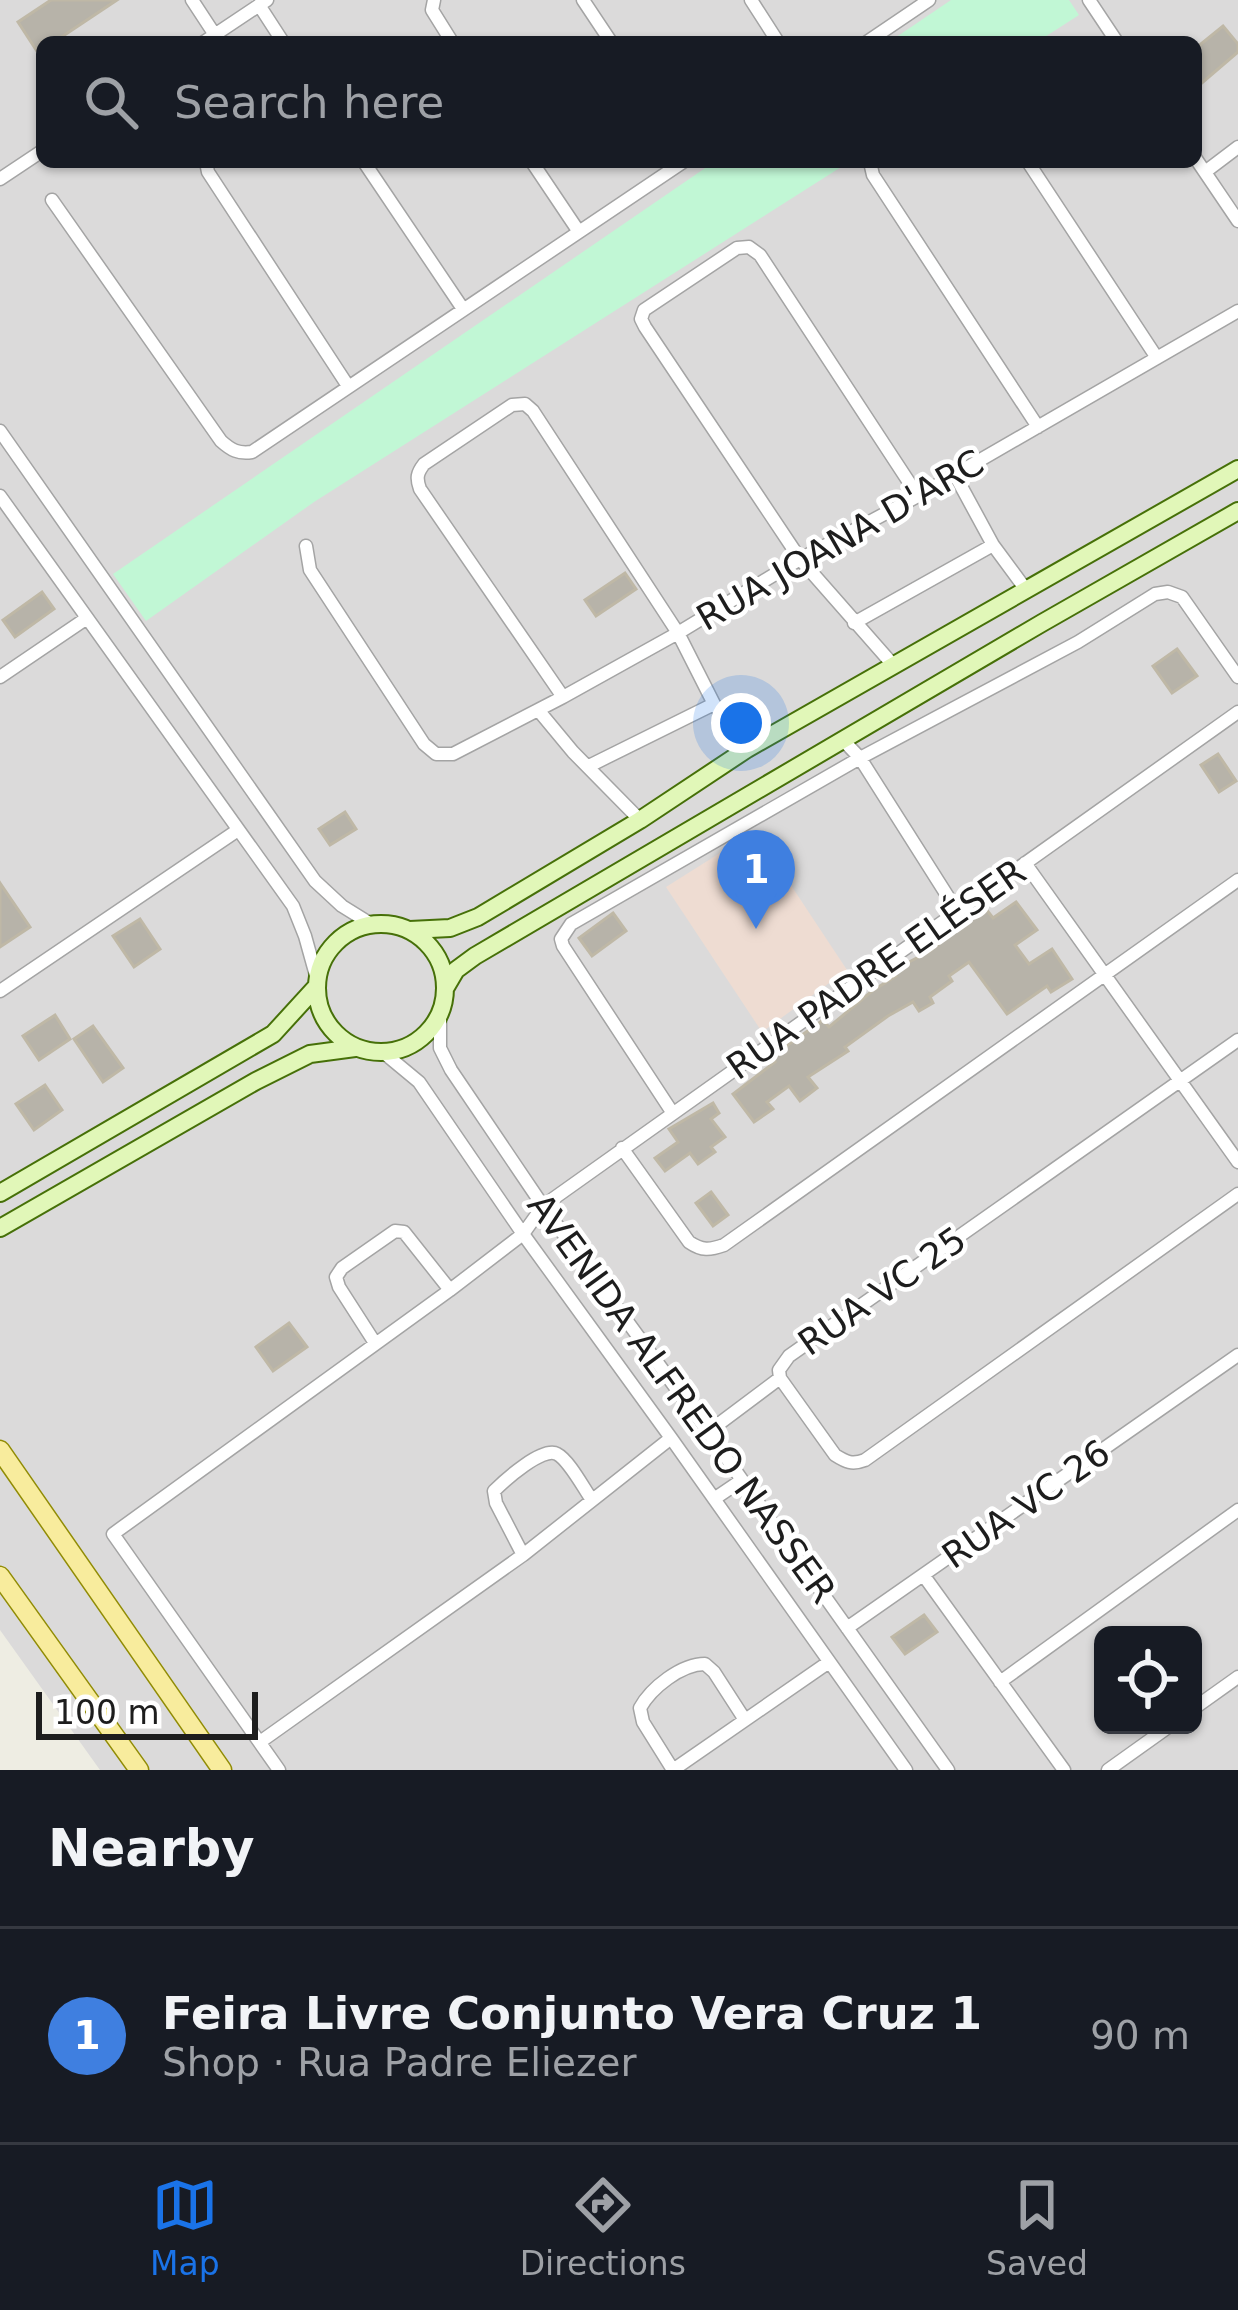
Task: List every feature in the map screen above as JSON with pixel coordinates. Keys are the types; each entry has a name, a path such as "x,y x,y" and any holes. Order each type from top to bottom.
{"main road":[{"path":"410,930 450,928 478,917 747,749 1238,469"},
{"path":"0,1228 310,1054 356,1048 385,1053 417,1042 440,1016 446,987 456,970 475,956 1238,511"},
{"path":"1064,569 1067,587 1085,599"},
{"path":"1027,591 1043,601 1042,623"},
{"path":"356,1048 327,1023 316,983 323,959 352,930 391,924 410,930 436,954 446,987"},
{"path":"0,1193 273,1034 316,983"},
{"path":"0,1450 222,1770"},
{"path":"0,1576 139,1770"}],"street":[{"path":"192,0 209,36"},
{"path":"434,0 432,10 448,36"},
{"path":"583,0 607,36"},
{"path":"751,0 774,36"},
{"path":"1089,0 1114,36"},
{"path":"875,36 922,2"},
{"path":"213,36 263,3 281,36"},
{"path":"1205,172 1238,147"},
{"path":"0,179 36,155"},
{"path":"207,168 348,386"},
{"path":"368,168 463,309"},
{"path":"536,168 579,232"},
{"path":"52,200 221,440 241,453 252,452 674,168"},
{"path":"871,168 1038,427"},
{"path":"1032,168 1157,358"},
{"path":"1202,168 1238,221"},
{"path":"894,666 800,559 641,319 644,310 737,248 749,247 760,255 918,496"},
{"name":"RUA JOANA D'ARC","path":"307,546 310,570 424,744 436,754 453,754 563,698 1238,311"},
{"path":"563,698 417,480 424,464 512,405 525,404 533,411 678,633 715,704 747,749"},
{"path":"0,431 315,881 342,907 371,924"},
{"path":"955,475 993,545 1027,591"},
{"path":"0,496 293,906 316,983"},
{"path":"854,623 993,545"},
{"path":"672,1112 563,946 561,939 572,924 1155,594 1183,597 1238,677"},
{"path":"0,677 87,618"},
{"path":"589,766 715,704"},
{"path":"539,710 640,820"},
{"name":"RUA PADRE ELÉSER","path":"260,1742 113,1534 450,1290 523,1234 543,1206 622,1148 1238,712"},
{"path":"843,740 860,758 957,911"},
{"path":"0,991 238,830"},
{"path":"1024,863 1238,1162"},
{"path":"622,1148 689,1242 699,1249 724,1245 1238,880"},
{"name":"AVENIDA ALFREDO NASSER","path":"440,1016 440,1048 451,1070 543,1206 948,1770"},
{"name":"RUA VC 25","path":"1238,1040 789,1357 779,1370 780,1378 835,1455 856,1464 1238,1194"},
{"name":"AVENIDA ALFREDO NASSER","path":"385,1053 419,1082 906,1770"},
{"path":"376,1342 339,1287 336,1276 342,1268 395,1231 404,1232 450,1290"},
{"name":"RUA VC 26","path":"1064,1770 924,1576 1238,1355"},
{"path":"708,1432 780,1378"},
{"path":"280,1770 260,1742 523,1555 671,1438"},
{"path":"523,1555 496,1503 494,1491 502,1483 545,1452 556,1452 592,1501"},
{"path":"714,1498 742,1480"},
{"path":"1000,1682 1238,1510"},
{"path":"847,1628 924,1576"},
{"path":"745,1720 705,1664 692,1664 647,1694 640,1708 643,1722 673,1770 829,1662"},
{"path":"1202,1703 1238,1677"},
{"path":"1108,1770 1158,1734"}],"shaded area":[{"path":"0,0 1238,0 1238,1770 100,1770 0,1630"},
{"path":"755,831 847,970 762,1032 666,887"}],"green space":[{"path":"951,0 1069,0 1079,15 1046,36 898,36"},
{"path":"705,168 840,168 314,502 146,621 113,574"}],"building":[{"path":"51,0 117,0 63,36 36,36 36,50 18,22"},
{"path":"1223,26 1238,44 1238,52 1202,83 1202,43"},
{"path":"625,573 636,589 596,616 585,600"},
{"path":"42,592 54,609 15,637 3,620"},
{"path":"1177,649 1197,676 1172,693 1153,666"},
{"path":"1218,754 1236,781 1219,792 1201,765"},
{"path":"345,812 356,829 330,845 319,829"},
{"path":"0,883 30,927 0,947"},
{"path":"1016,902 1037,930 1015,945 1029,964 1052,949 1072,979 1051,992 1047,986 1007,1014 969,962 930,997 933,1003 919,1011 913,1002 888,1016 808,1077 817,1088 800,1101 789,1086 767,1102 773,1109 754,1122 733,1094 775,1062 771,1057 823,1020 829,1027 896,976 892,971 930,951 967,921 986,909 993,918"},
{"path":"613,913 626,931 592,956 579,938"},
{"path":"140,919 160,949 134,967 113,936"},
{"path":"55,1015 70,1039 39,1060 23,1036"},
{"path":"93,1026 123,1068 103,1082 74,1039"},
{"path":"45,1085 62,1110 34,1130 16,1104"},
{"path":"713,1103 719,1113 711,1119 725,1137 711,1147 715,1152 698,1164 690,1153 665,1171 655,1158 678,1142 669,1129"},
{"path":"711,1192 728,1215 713,1226 696,1203"},
{"path":"289,1323 307,1347 273,1371 256,1347"},
{"path":"924,1615 937,1632 905,1654 892,1637"}],"place":[{"name":"Feira Livre Conjunto Vera Cruz 1","path":"756,929"}]}
